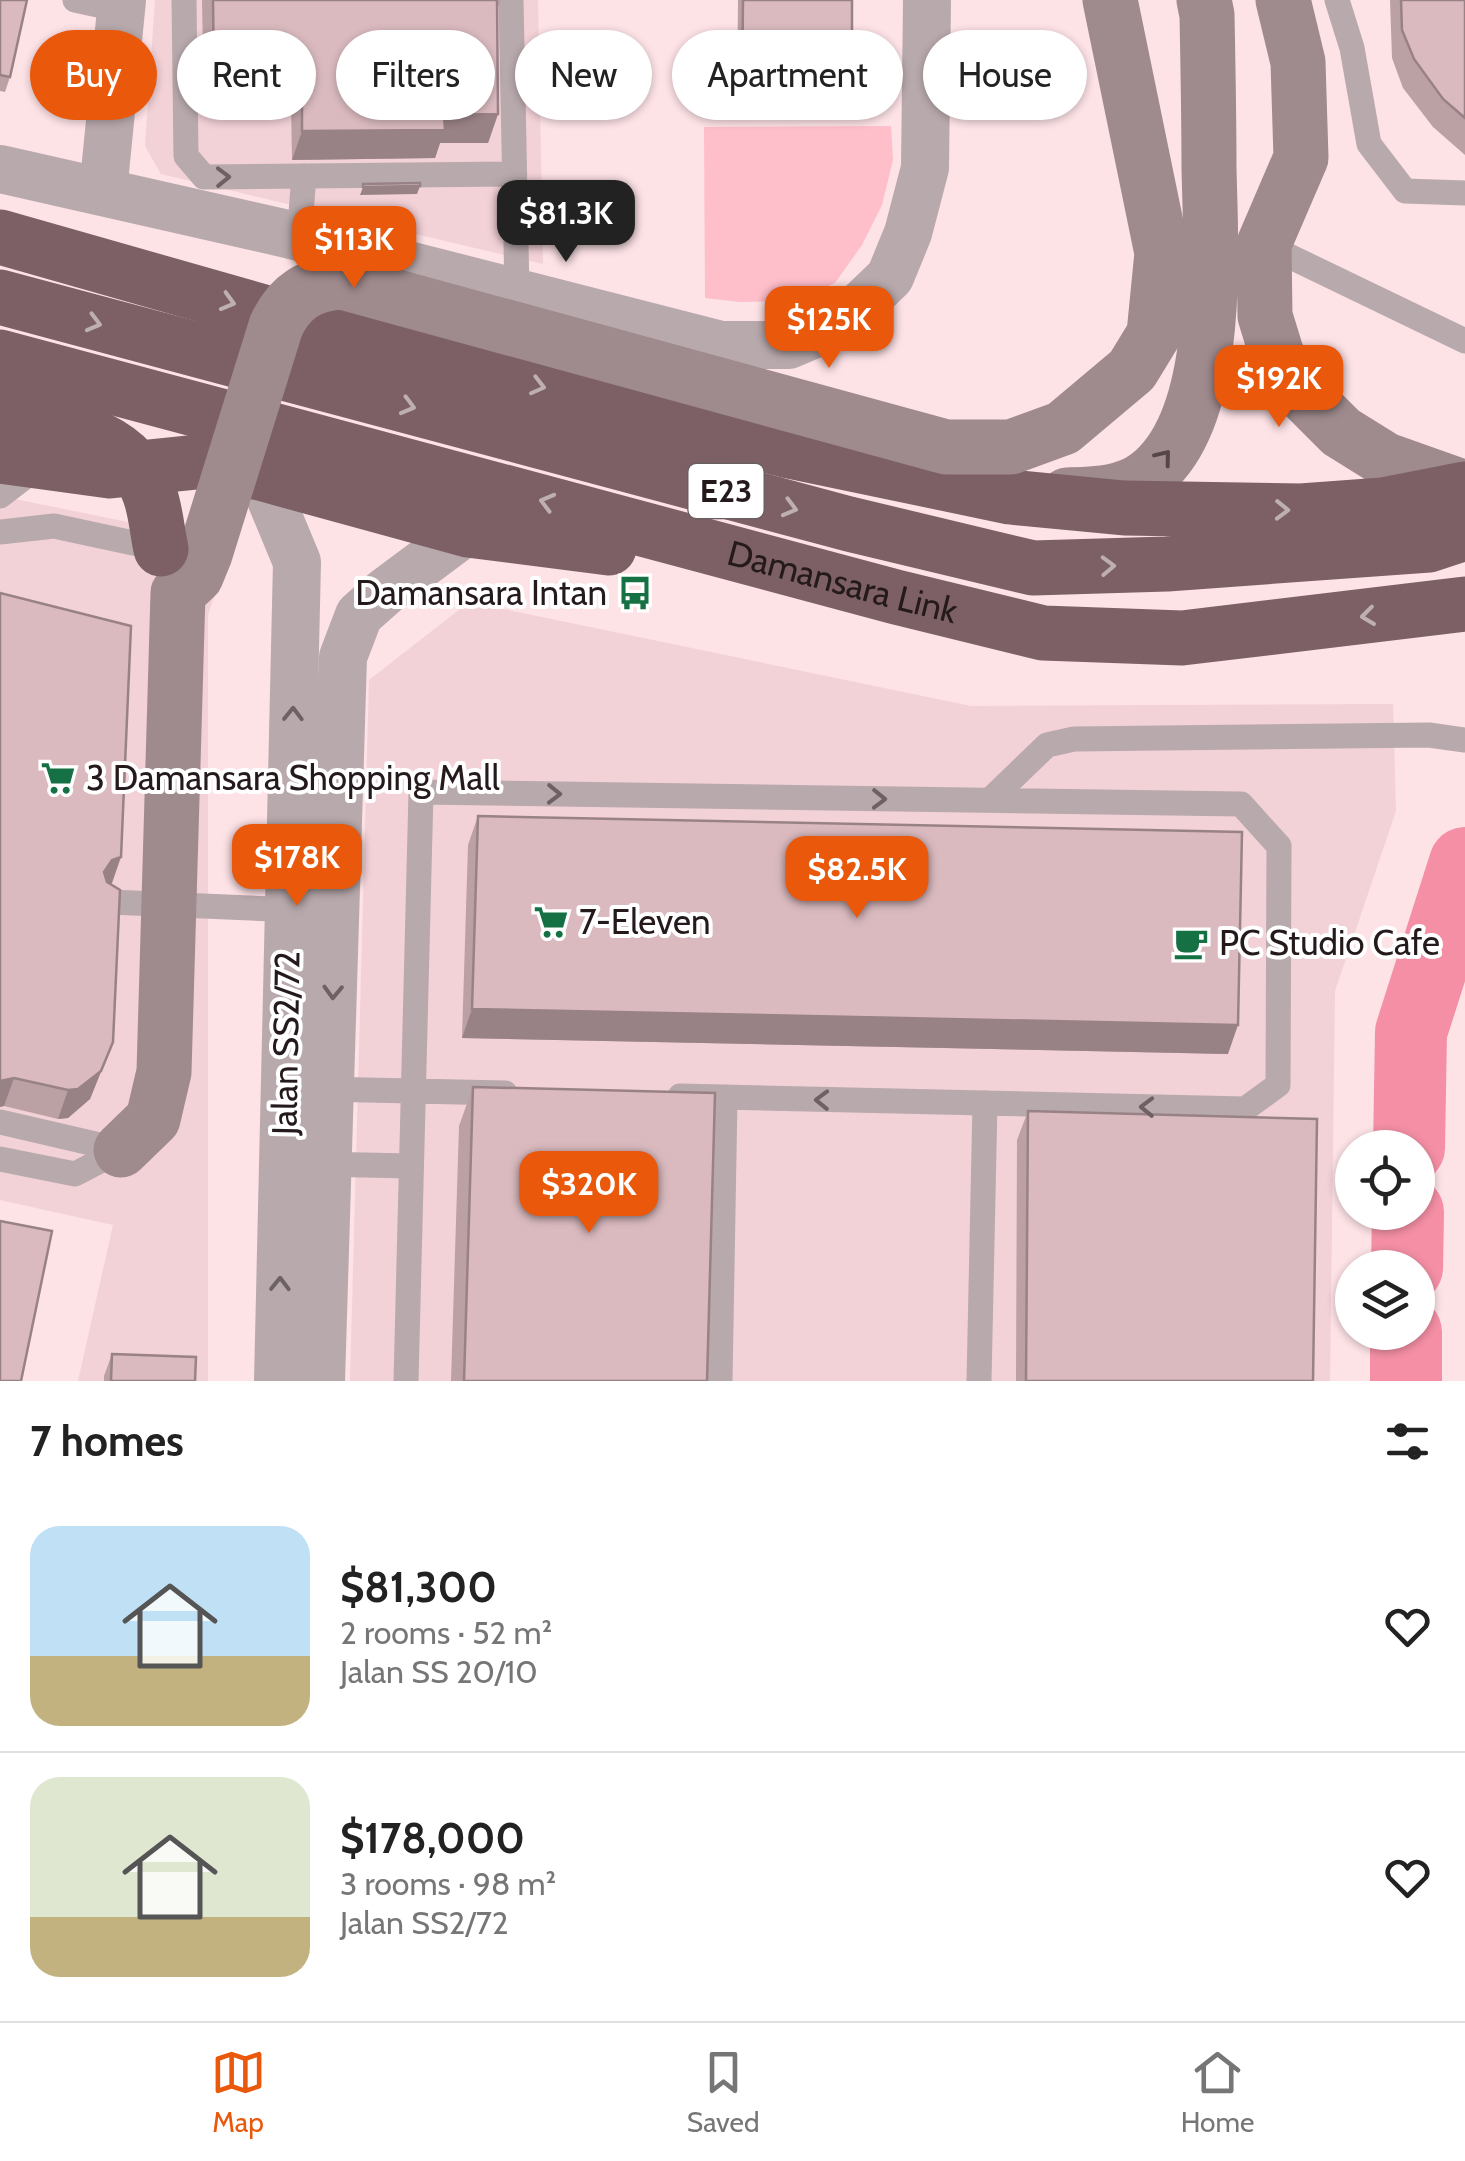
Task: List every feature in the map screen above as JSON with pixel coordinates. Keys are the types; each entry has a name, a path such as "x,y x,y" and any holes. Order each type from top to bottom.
{"highway":[{"path":"0,237 376,344 785,450 1010,497 1124,508 1300,510 1383,505 1465,489"},
{"name":"Damansara Link","path":"0,298 830,519 1033,568 1167,564 1428,545 1465,533"},
{"name":"Damansara Link","path":"0,356 896,598 1042,633 1182,638 1465,604"},
{"path":"0,412 96,435 125,456 150,492 170,571"},
{"path":"22,460 110,472 197,462 260,473 468,530 624,550 675,536"}],"street":[{"path":"0,169 300,238 721,346 789,345 843,322 890,276 925,168 927,0"},
{"path":"121,1150 153,1119 164,1072 170,571 196,576 283,312 293,300 320,284 342,282 946,447 1011,447 1062,428 1132,370 1154,334 1162,253 1110,0"},
{"path":"1283,0 1298,62 1301,158 1264,244 1265,316 1277,355 1296,387 1340,432 1386,460 1465,489"},
{"path":"103,192 121,5"},
{"path":"1206,7 1230,74 1240,139 1241,192 1248,220 1264,244"},
{"path":"1010,497 1106,494 1146,478 1172,450 1194,400 1211,304 1206,7"},
{"path":"376,344 404,264"},
{"name":"Jalan SS2/72","path":"260,473 297,562 289,910 308,1088"},
{"name":"Jalan SS2/72","path":"278,1381 305,1164 308,1088 336,912 344,657 360,615 468,530"},
{"name":"Jalan SS2/72","path":"305,1164 321,1381"}],"lane":[{"path":"75,0 121,5"},
{"path":"184,0 186,156 204,177 514,174"},
{"path":"512,0 518,292"},
{"path":"1337,0 1352,48 1369,144 1405,191 1465,193"},
{"path":"1298,62 1352,48"},
{"path":"300,238 304,176"},
{"path":"1264,244 1465,341"},
{"path":"0,496 22,460"},
{"path":"0,532 54,526 170,571"},
{"path":"990,800 1046,745 1074,739 1428,735 1465,740"},
{"path":"406,1381 422,792 1240,804 1278,846 1278,1085 1244,1109 647,1096"},
{"path":"110,902 336,912"},
{"path":"308,1088 530,1093"},
{"path":"720,1381 725,1097"},
{"path":"979,1381 985,1103"},
{"path":"0,1122 121,1150"},
{"path":"0,1159 75,1174 121,1150"},
{"path":"305,1164 412,1166"}],"shaded area":[{"path":"155,0 538,0 539,30 515,30 515,120 540,120 543,264 161,174 145,146 147,120 157,120 157,30 153,30"},
{"path":"891,126 893,160 882,205 862,245 835,283 793,301 705,298 704,127"},
{"path":"0,496 231,543 208,615 208,1381 78,1381 113,1225 0,1200"},
{"path":"469,602 971,706 1393,704 1396,811 1335,991 1330,1381 350,1381 369,680"}],"building":[{"path":"0,0 27,0 10,77 0,75"},
{"path":"213,0 497,0 498,114 495,114 495,30 336,30 336,120 444,120 445,130 302,131 302,120 316,120 316,30 213,30"},
{"path":"743,0 852,0 852,30 743,30"},
{"path":"1401,0 1465,0 1465,118 1443,99 1414,59 1402,30"},
{"path":"363,184 420,186 363,187"},
{"name":"3 Damansara Shopping Mall","path":"0,593 131,626 121,857 112,860 104,872 107,882 120,890 113,1042 101,1071 78,1089 14,1078 0,1081"},
{"path":"478,816 1242,832 1238,1025 472,1009"},
{"path":"473,1087 715,1093 707,1381 464,1381"},
{"path":"1028,1111 1317,1119 1313,1381 1026,1381"},
{"path":"0,1221 52,1231 21,1381 0,1381"},
{"path":"112,1354 196,1357 195,1381 111,1381"}],"waterway":[{"path":"1409,1130 1411,1032 1465,863"},
{"path":"1407,1250 1408,1230"},
{"path":"1406,1350 1406,1381"}],"place":[{"name":"Damansara Intan","path":"635,593"},
{"name":"3 Damansara Shopping Mall","path":"58,778"},
{"name":"7-Eleven","path":"551,922"},
{"name":"PC Studio Cafe","path":"1191,943"}]}
